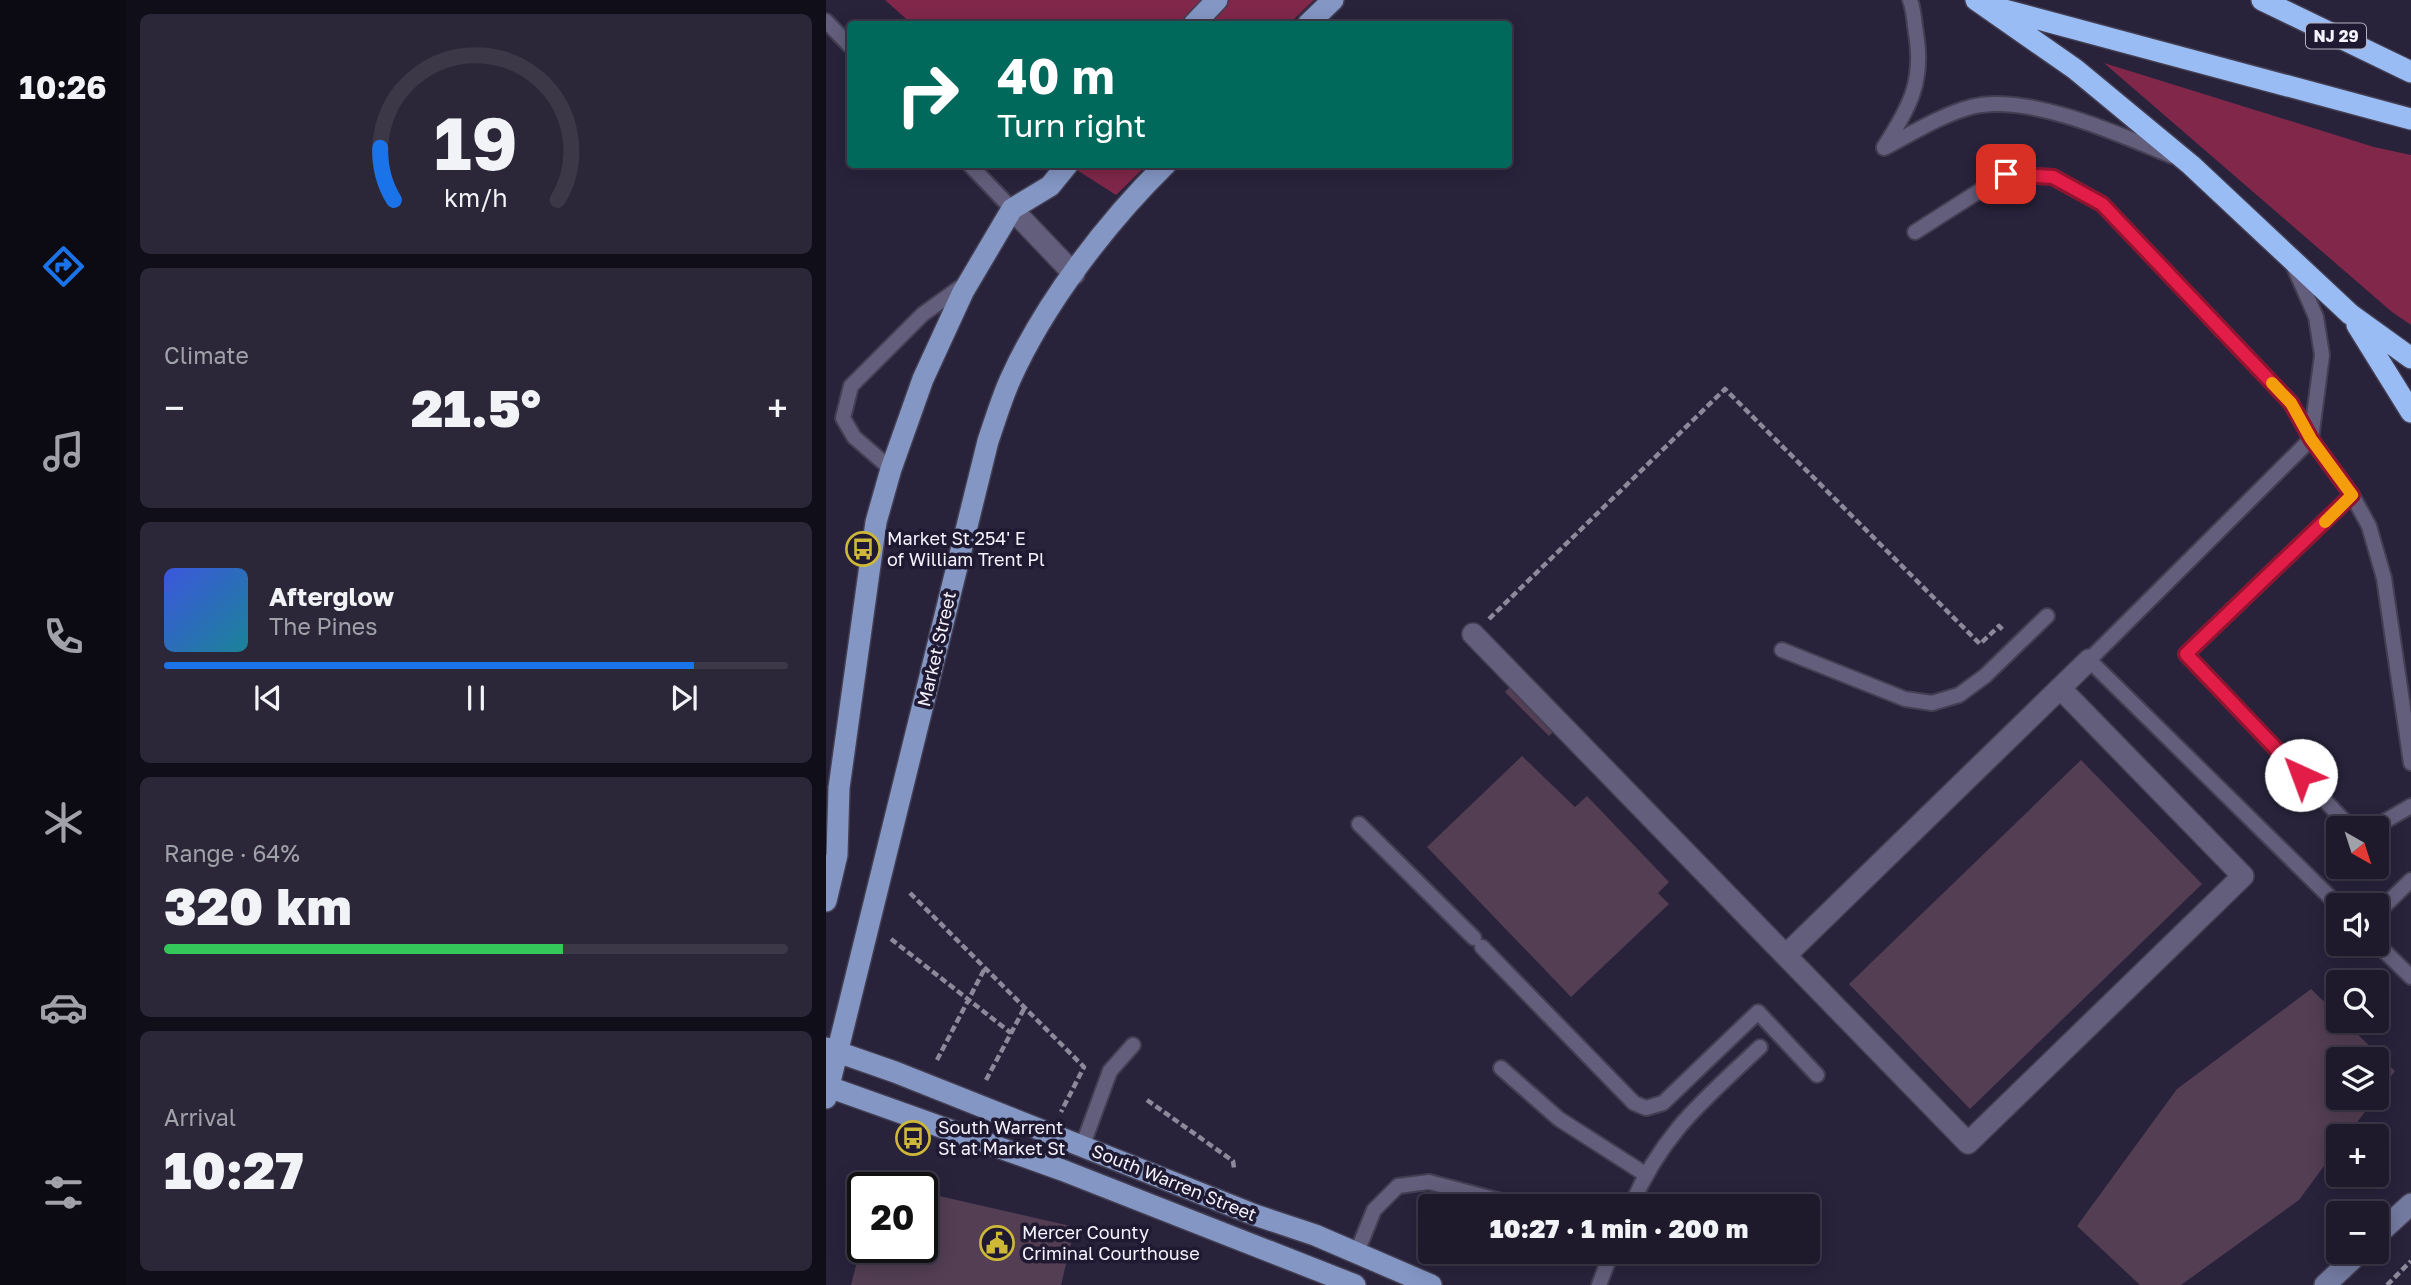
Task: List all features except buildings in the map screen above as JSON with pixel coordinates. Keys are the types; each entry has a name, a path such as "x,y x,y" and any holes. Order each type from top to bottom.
{"highway":[{"name":"NJ 29","path":"2262,0 2411,72"},
{"path":"1979,2 2075,69 2191,164 2350,314 2411,358"},
{"path":"1979,2 2411,119"},
{"path":"2350,314 2411,412"}],"main road":[{"path":"1197,21 1217,0"},
{"path":"1311,21 1333,0"},
{"path":"826,901 837,855 839,788 876,522 891,469 923,379 969,282 1012,209 1050,186 1065,168"},
{"name":"Market Street","path":"827,1091 832,1050 988,441 1016,369 1040,324 1100,240 1163,168"},
{"name":"South Warren Street","path":"832,1050 1255,1215 1315,1234 1431,1285"},
{"name":"South Warren Street","path":"827,1091 1062,1170 1355,1285"}],"street":[{"path":"1012,209 1074,274"},
{"path":"1473,634 1968,1143 2243,876 2060,688"},
{"path":"1786,955 2089,660"},
{"path":"2389,1224 2411,1204"},
{"path":"2325,1285 2347,1264"}],"lane":[{"path":"1909,0 1920,58 1908,109 1884,148 1971,107 2002,104 2028,107 2117,133 2191,164"},
{"path":"826,21 847,43"},
{"path":"973,168 1012,209"},
{"path":"1915,232 2006,174 2053,177 2102,204 2291,403 2311,439 2352,495 2369,526 2384,578 2411,763"},
{"path":"2290,256 2316,317 2322,355 2311,439 2089,660 2326,893"},
{"path":"891,469 854,437 843,418 850,386 923,314 969,282"},
{"path":"2340,816 2186,654 2352,495"},
{"path":"1782,650 1905,699 1932,703 1959,695 2018,645 2047,616"},
{"path":"2389,819 2411,806"},
{"path":"1359,824 1634,1103 1646,1108 1663,1103 1758,1012 1817,1075"},
{"path":"2389,901 2411,880"},
{"path":"2389,956 2411,977"},
{"path":"1082,1147 1110,1071 1133,1045"},
{"path":"1636,1194 1662,1145 1684,1119 1760,1047"},
{"path":"1501,1068 1559,1119 1645,1174"},
{"path":"1356,1252 1374,1210 1398,1186 1429,1182 1474,1194"},
{"path":"1599,1285 1607,1264"}],"path":[{"path":"1473,634 1725,389 1980,644 1999,626 2018,645"},
{"path":"910,893 1084,1067 1061,1112"},
{"path":"887,937 1011,1033"},
{"path":"937,1060 985,968"},
{"path":"986,1080 1025,1007"},
{"path":"1147,1100 1233,1161 1234,1168"},
{"path":"2387,1285 2411,1261"}],"shaded area":[{"path":"885,0 1314,0 1292,21 909,21"},
{"path":"2104,63 2374,147 2411,155 2411,325 2392,312"},
{"path":"1074,168 1144,168 1116,195"}],"slow traffic":[{"path":"2272,383 2291,403 2311,439 2352,495 2325,522"}],"place":[{"name":"Market St 254' E of William Trent Pl","path":"863,549"},
{"name":"South Warrent St at Market St","path":"913,1138"},
{"name":"Mercer County Criminal Courthouse","path":"997,1243"}],"route":[{"path":"2006,174 2053,177 2102,204 2291,403 2311,439 2352,495 2186,654 2301,775"}]}
